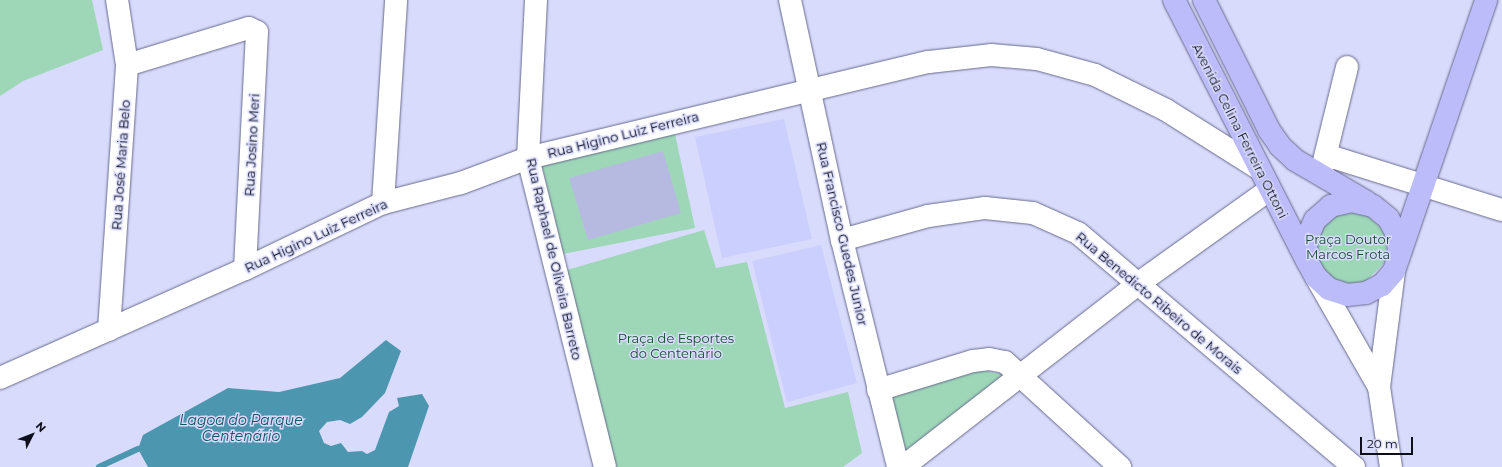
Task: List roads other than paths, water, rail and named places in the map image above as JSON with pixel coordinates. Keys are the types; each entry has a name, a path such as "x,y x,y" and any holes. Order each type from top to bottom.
{"main road":[{"name":"Avenida Celina Ferreira Ottoni","path":"1174,0 1269,190 1311,269"},
{"path":"1204,0 1269,130 1295,160 1373,206 1388,218 1397,234 1397,262"},
{"path":"1373,206 1352,201 1326,211 1315,220 1306,240 1311,269 1330,289 1347,295 1366,294 1382,285 1397,262 1484,1"}],"street":[{"name":"Rua José Maria Belo","path":"110,330 127,65 117,0"},
{"path":"383,203 396,0"},
{"name":"Rua Raphael de Oliveira Barreto","path":"536,0 528,158 605,467"},
{"name":"Rua Francisco Guedes Junior","path":"790,0 842,240 898,467"},
{"name":"Rua Josino Meri","path":"127,65 249,28 259,36 245,269"},
{"name":"Rua Higino Luiz Ferreira","path":"0,378 245,269 383,203 461,183 528,158 929,62 991,55 1037,59 1095,75 1166,110 1258,168"},
{"path":"1321,176 1347,67"},
{"path":"1326,155 1423,184 1502,210"},
{"path":"903,467 1139,283 1269,190"},
{"name":"Rua Benedicto Ribeiro de Morais","path":"842,240 928,216 985,208 1033,213 1078,233 1139,283 1354,467"},
{"path":"1379,387 1397,262"},
{"name":"Avenida Celina Ferreira Ottoni","path":"1311,269 1379,387 1391,467"},
{"path":"878,390 989,359 1005,362 1022,375 1120,467"}],"water":[{"name":"Lagoa do Parque Centenário","path":"386,340 401,351 385,393 362,417 350,424 340,420 327,422 319,431 324,443 331,446 341,443 348,452 362,451 367,454 375,450 389,412 399,406 397,398 422,394 429,406 408,467 148,467 138,449 143,435 228,388 279,392 340,378"}],"waterway":[{"path":"99,467 138,449"}],"park label":[{"name":"Praça Doutor Marcos Frota","path":"1348,248"},
{"name":"Praça de Esportes do Centenário","path":"676,346"}]}
